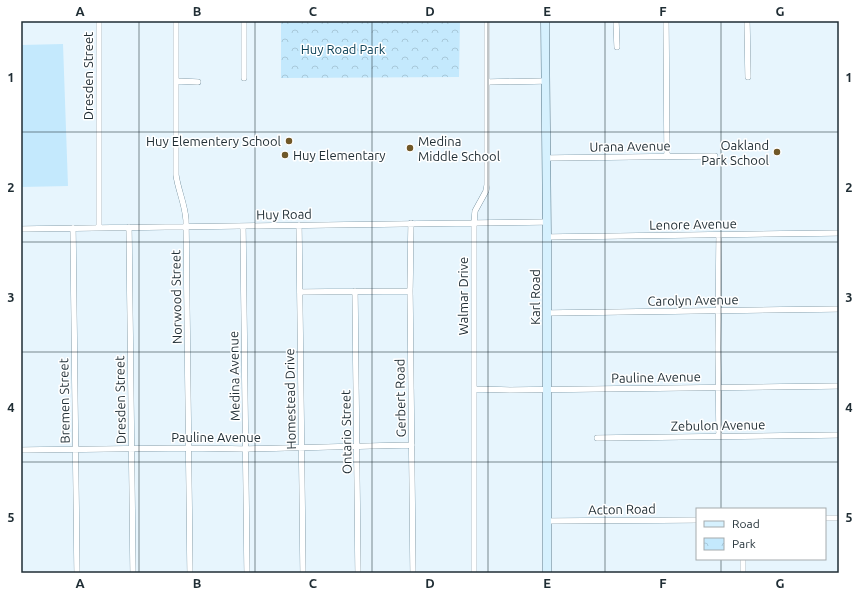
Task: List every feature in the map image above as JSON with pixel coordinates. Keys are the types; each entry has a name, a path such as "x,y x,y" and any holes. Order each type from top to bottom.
{"main road":[{"name":"Karl Road","path":"545,21 547,222 547,573"}],"street":[{"name":"Dresden Street","path":"99,21 99,228"},
{"name":"Norwood Street","path":"176,21 176,175 177,185 185,212 186,226 190,573"},
{"path":"244,21 244,78"},
{"name":"Walmar Drive","path":"474,573 474,223 475,211 486,191 487,185 487,21"},
{"path":"616,21 617,47"},
{"path":"666,21 667,157"},
{"path":"747,21 748,77"},
{"path":"176,81 198,82"},
{"path":"487,82 546,81"},
{"name":"Urana Avenue","path":"546,158 715,156"},
{"name":"Huy Road","path":"21,229 547,222"},
{"name":"Gerbert Road","path":"411,223 410,290 413,573"},
{"name":"Medina Avenue","path":"243,226 247,573"},
{"name":"Homestead Drive","path":"299,226 304,573"},
{"name":"Bremen Street","path":"73,228 77,573"},
{"name":"Dresden Street","path":"129,228 133,573"},
{"name":"Lenore Avenue","path":"547,237 839,233"},
{"path":"719,436 718,311 720,234"},
{"path":"300,292 410,290"},
{"name":"Ontario Street","path":"355,292 358,573"},
{"name":"Carolyn Avenue","path":"547,313 839,309"},
{"name":"Pauline Avenue","path":"474,389 839,386"},
{"name":"Zebulon Avenue","path":"597,438 839,435"},
{"name":"Pauline Avenue","path":"21,450 189,448 245,449 412,445"},
{"path":"826,518 839,518"},
{"name":"Acton Road","path":"547,521 696,520"},
{"path":"743,560 743,573"}],"green space":[{"name":"Huy Road Park","path":"281,21 460,21 459,77 281,78"},
{"path":"63,44 68,186 21,187 21,45"}],"place":[{"name":"Huy Elementery School","path":"289,141"},
{"name":"Medina Middle School","path":"410,148"},
{"name":"Oakland Park School","path":"777,152"},
{"name":"Huy Elementary","path":"285,155"}]}
